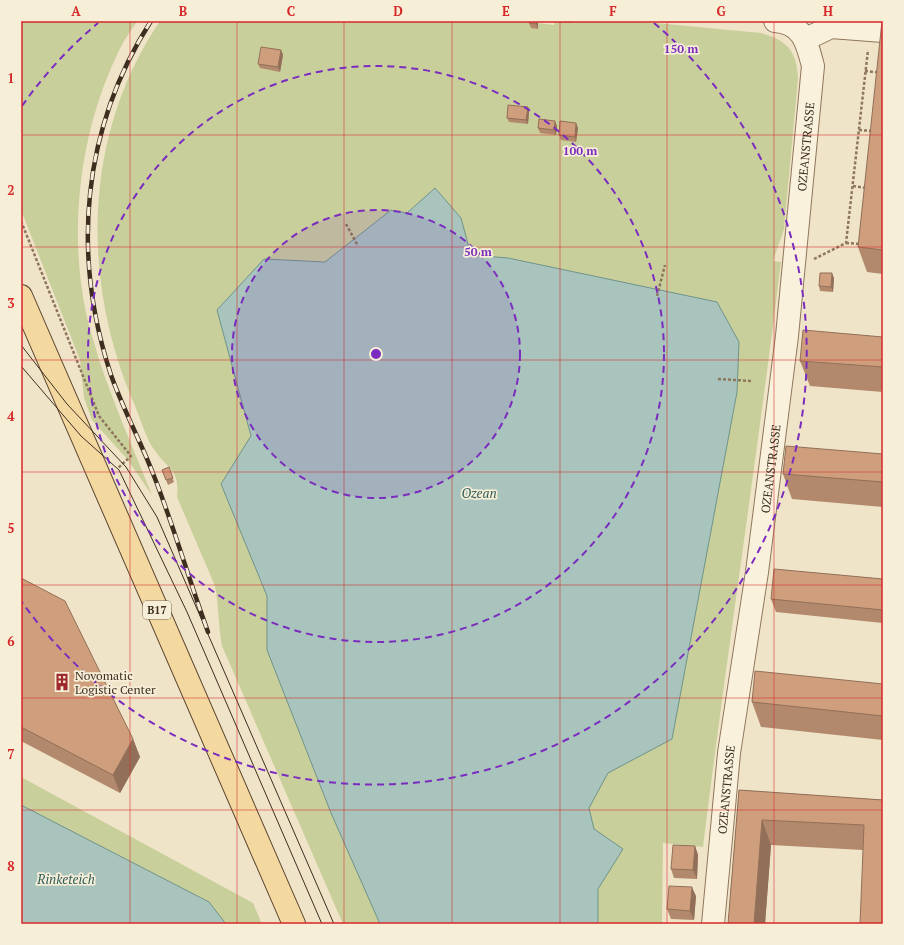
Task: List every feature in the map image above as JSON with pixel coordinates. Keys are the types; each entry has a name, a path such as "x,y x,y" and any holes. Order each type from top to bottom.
{"main road":[{"name":"B17","path":"21,296 294,924"}],"street":[{"path":"782,21 806,39 831,26 876,31"},
{"name":"OZEANSTRASSE","path":"713,924 729,753 748,684 757,572 771,457 798,336 813,66 806,39"},
{"path":"771,457 794,459"},
{"path":"757,572 780,574"}],"path":[{"path":"846,243 865,71 876,31"},
{"path":"865,71 883,73"},
{"path":"859,130 874,131"},
{"path":"853,186 868,188"},
{"path":"346,224 358,246"},
{"path":"807,262 846,243 862,244"},
{"path":"657,296 665,265"},
{"path":"718,379 752,381"}],"green space":[{"path":"21,21 137,21 117,55 103,87 93,122 85,157 80,194 78,230 79,267 84,302 98,356 112,396 152,495 127,459 92,420 84,398 80,360 21,210"},
{"path":"160,21 521,21 554,25 555,21 635,21 761,33 778,40 789,48 793,54 796,61 798,79 784,229 773,261 781,262 703,847 663,843 662,923 671,924 343,924 222,646 215,586 177,497 177,481 175,475 155,451 144,429 117,359 105,310 99,260 98,210 104,161 116,112 134,65"},
{"path":"21,777 253,903 262,924 226,924 209,902 21,805"}],"water":[{"name":"Ozean","path":"435,188 461,218 471,255 508,258 717,302 739,342 737,392 672,739 608,773 589,808 594,829 623,849 598,889 598,924 380,924 331,813 267,650 267,596 221,484 251,436 217,310 264,259 325,262 391,210 407,213"},
{"name":"Rinketeich","path":"21,805 209,902 226,924 21,924"}],"building":[{"path":"530,21 536,21 536,24 529,23"},
{"path":"883,21 883,250 858,247"},
{"path":"261,47 281,50 278,67 258,64"},
{"path":"508,105 528,107 526,120 507,118"},
{"path":"539,119 555,121 554,130 538,128"},
{"path":"560,121 576,123 575,137 559,135"},
{"path":"820,273 832,273 831,287 819,286"},
{"path":"803,330 883,337 883,367 800,361"},
{"path":"786,446 883,454 883,482 783,474"},
{"path":"169,467 173,478 166,480 162,470"},
{"path":"774,569 883,579 883,610 771,599"},
{"name":"Novomatic Logistic Center","path":"21,578 65,601 133,739 113,775 21,727"},
{"path":"755,671 883,684 883,716 752,702"},
{"path":"739,790 883,800 883,924 860,924 864,825 762,820 754,924 728,924"},
{"path":"673,845 695,846 693,870 671,869"},
{"path":"669,886 692,887 690,911 667,909"}],"tram line":[{"path":"21,345 67,404 126,467 157,517 334,924"},
{"path":"21,366 81,436 119,470 187,612 322,924"}],"railway":[{"path":"151,21 128,62 110,105 97,149 90,193 88,238 91,284 98,329 111,375 149,463 208,632"}],"place":[{"name":"Novomatic Logistic Center","path":"62,682"}]}
